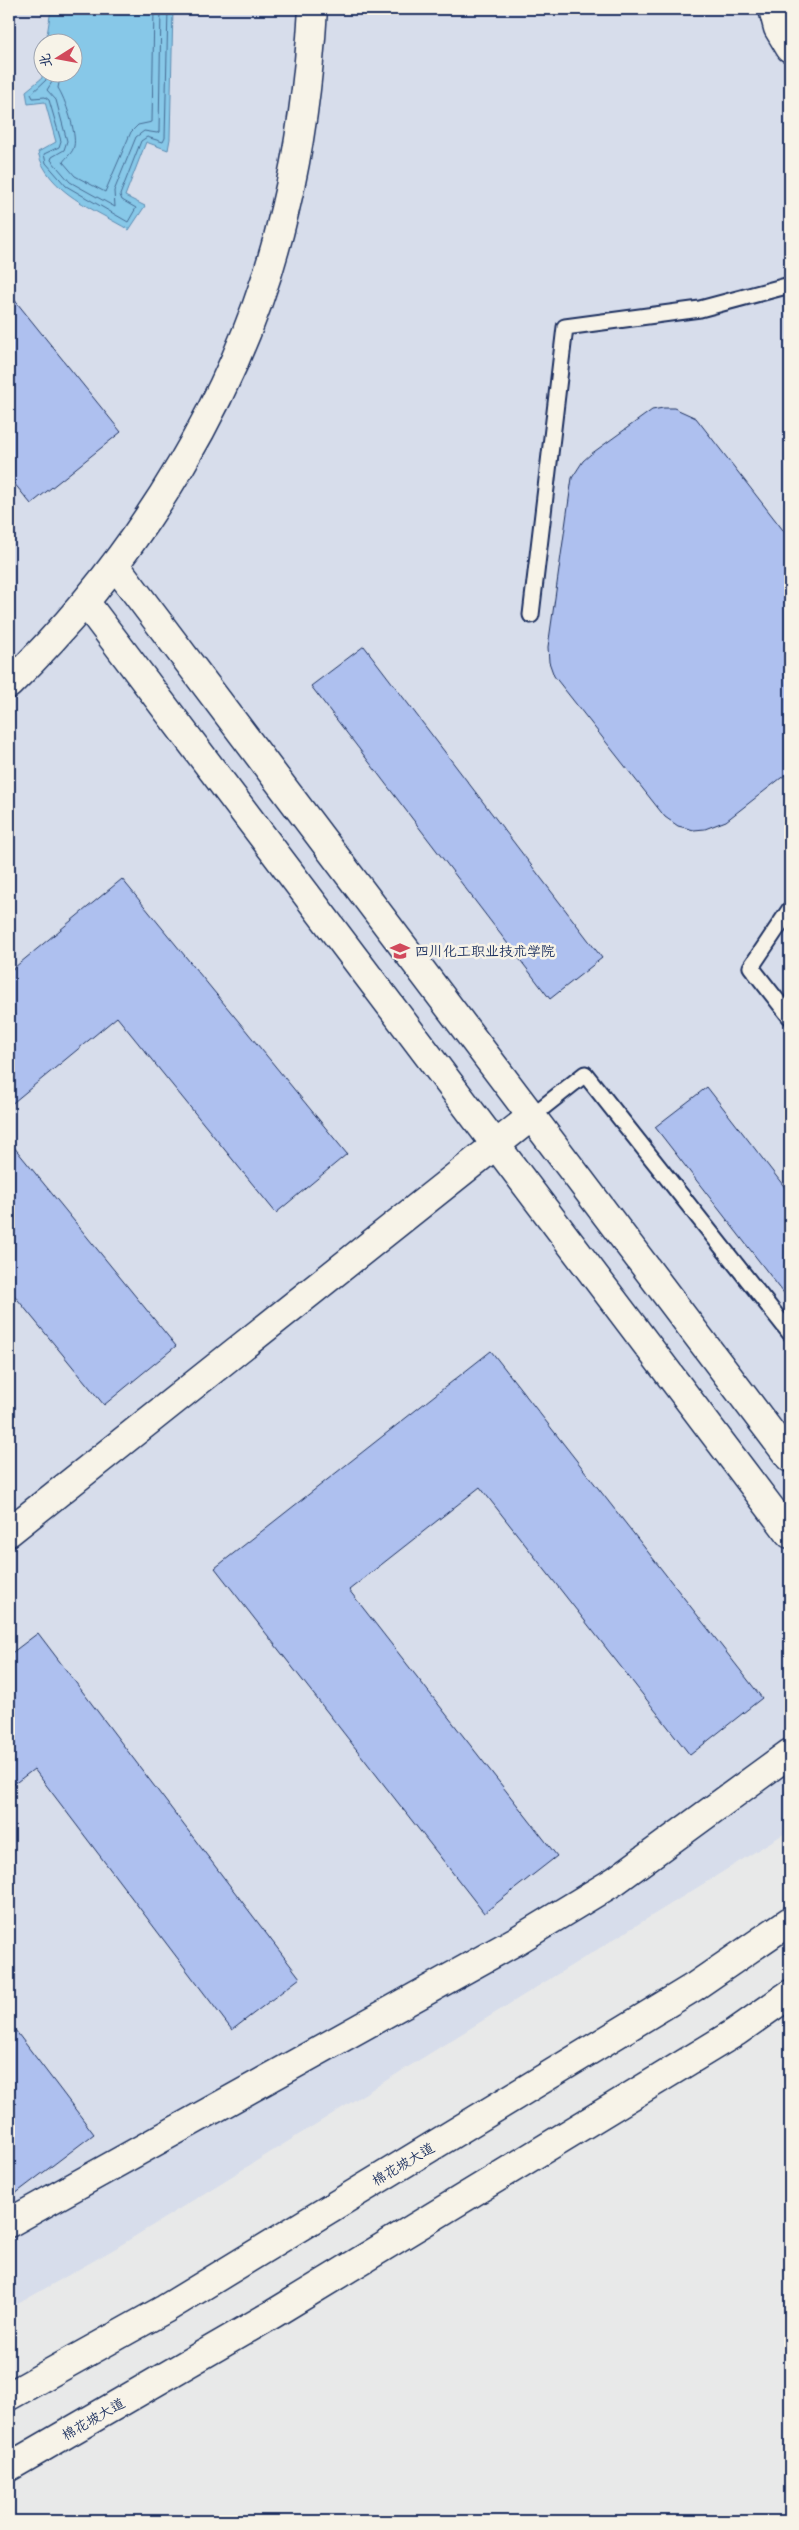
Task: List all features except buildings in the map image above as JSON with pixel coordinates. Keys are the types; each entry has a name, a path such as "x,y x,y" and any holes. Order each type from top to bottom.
{"street":[{"path":"9,684 41,653 86,603 115,565 173,479 209,416 239,349 264,281 285,211 300,139 310,67 314,9"},
{"path":"773,9 778,28 790,48"},
{"path":"115,565 790,1458"},
{"path":"86,603 790,1534"},
{"path":"9,1532 532,1116"},
{"path":"9,2223 516,1941 614,1880 790,1753"},
{"name":"棉花坡大道","path":"9,2396 165,2309 677,1998 790,1921"},
{"name":"棉花坡大道","path":"9,2467 273,2314 736,2032 790,1994"}],"lane":[{"path":"530,615 565,327 700,309 790,285"},
{"path":"790,909 750,967 790,1017"},
{"path":"532,1116 585,1074 790,1333"}],"shaded area":[{"name":"四川化工职业技术学院","path":"9,9 790,9 790,1830 116,2248 9,2309"}],"water":[{"path":"51,9 173,9 170,139 168,150 146,142 125,196 145,206 129,230 74,198 51,178 43,166 38,152 56,142 45,102 28,104 26,91 37,82 82,82 82,32 48,32"}],"place":[{"name":"四川化工职业技术学院","path":"400,951"}]}
